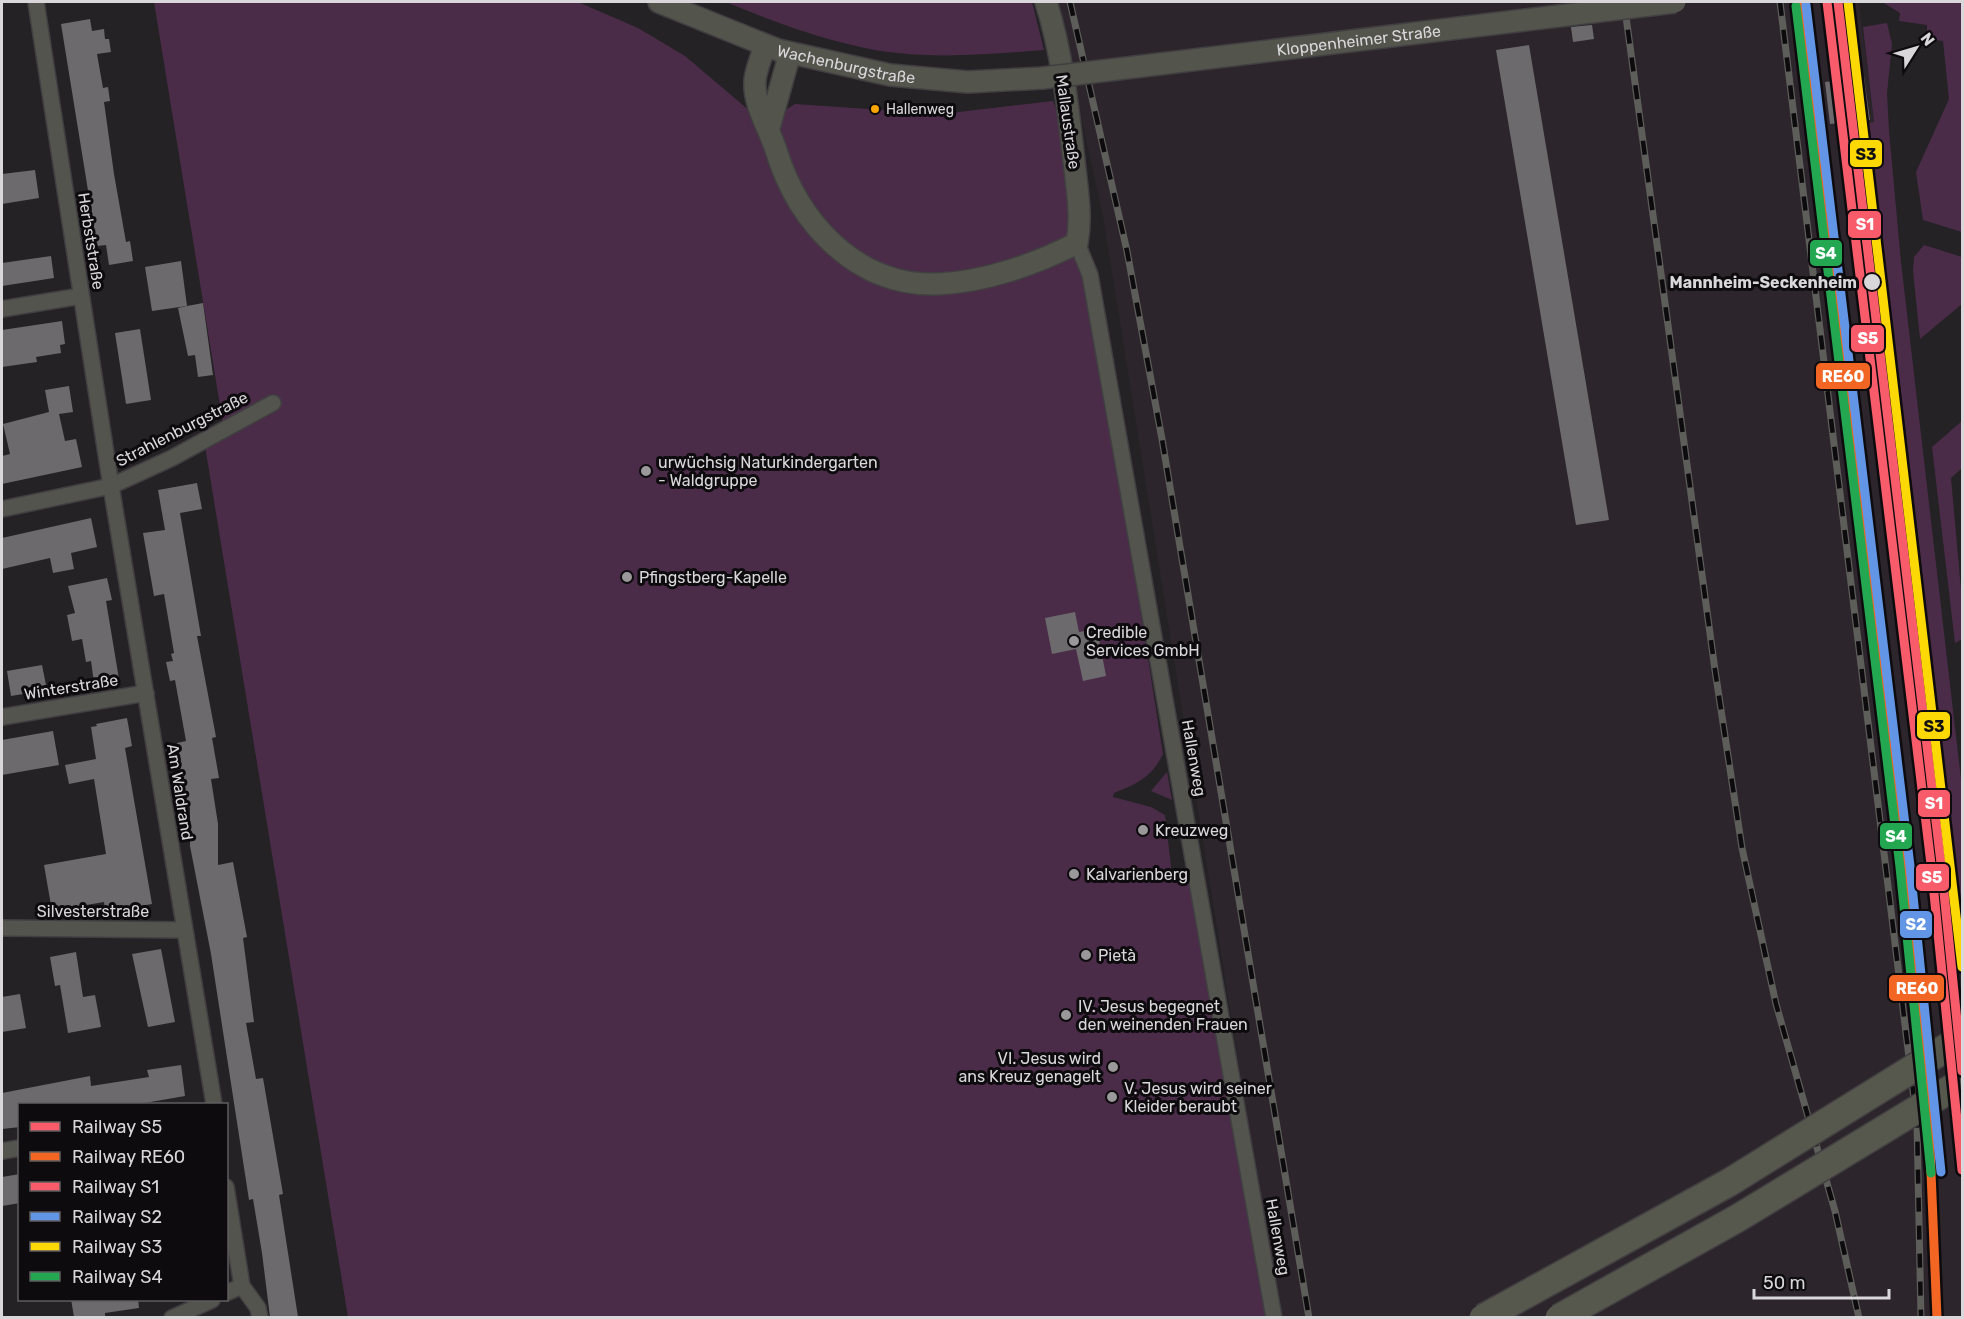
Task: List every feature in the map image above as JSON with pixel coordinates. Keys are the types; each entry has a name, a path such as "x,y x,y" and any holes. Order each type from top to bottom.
{"highway":[{"path":"1483,1317 1730,1182 1962,1038"},
{"path":"1559,1317 1738,1218 1962,1082"}],"main road":[{"name":"Wachenburgstraße","path":"659,2 790,53 890,75 968,82 1043,78"},
{"name":"Mallaustraße","path":"1046,2 1053,22 1069,123 1081,223 1077,243"},
{"name":"Kloppenheimer Straße","path":"1043,78 1674,2"},
{"path":"765,45 755,80 761,113 769,128 781,166 797,201 821,234 848,257 879,272 907,281 937,284 976,279 1057,253 1077,243"},
{"path":"769,128 790,53"}],"street":[{"name":"Herbststraße","path":"36,2 111,486"},
{"name":"Hallenweg","path":"1077,243 1090,275 1274,1317"},
{"path":"2,309 81,296"},
{"name":"Strahlenburgstraße","path":"2,509 111,486 172,458 273,403"},
{"name":"Am Waldrand","path":"111,486 214,1103"},
{"name":"Winterstraße","path":"2,717 146,693"},
{"name":"Silvesterstraße","path":"2,928 184,930"},
{"path":"2,1151 18,1148"},
{"path":"228,1199 242,1286 258,1308 260,1317"},
{"path":"228,1292 242,1286"},
{"path":"172,1317 208,1301"}],"shaded area":[{"path":"154,2 578,2 638,28 685,56 764,123 795,104 942,114 1053,101 1065,132 1163,754 1149,774 1137,783 1114,793 1113,797 1151,807 1165,815 1172,875 1187,871 1266,1317 348,1317 205,446 225,436"},
{"path":"726,2 1032,2 1044,50 996,54 923,55 875,50 804,31"},
{"path":"1056,2 1859,2 1874,123 1868,124 1918,535 1962,943 1962,1317 1282,1317 1242,1084 1103,216"},
{"path":"1882,2 1962,2 1962,232 1923,220 1916,172 1949,99 1943,41 1927,39 1927,25 1899,21 1900,13"},
{"path":"1887,23 1892,44 1887,93 1889,131 1901,262 1962,788 1962,943 1918,535 1868,123 1874,122 1863,27"},
{"path":"1924,245 1962,257 1962,304 1920,339 1913,271 1914,257"},
{"path":"1962,421 1962,468 1951,478 1962,601 1962,639 1955,643 1932,447"},
{"path":"1167,772 1172,800 1151,791"}],"building":[{"path":"90,19 92,31 104,29 105,39 109,39 111,52 97,54 103,88 108,87 110,101 104,102 114,174 126,242 130,241 133,261 109,265 106,245 97,246 61,24"},
{"path":"1592,25 1594,39 1573,42 1571,27"},
{"path":"1529,45 1609,520 1576,525 1496,50"},
{"path":"1864,77 1870,120 1830,124 1825,82"},
{"path":"35,170 39,198 2,204 2,174"},
{"path":"51,256 54,278 2,286 2,263"},
{"path":"181,261 187,306 152,311 145,267"},
{"path":"203,303 213,375 198,377 195,355 188,356 178,308"},
{"path":"62,321 65,344 60,345 61,353 36,357 37,362 2,367 2,330"},
{"path":"140,329 151,400 126,404 115,333"},
{"path":"69,386 73,412 59,414 65,441 76,439 82,467 2,484 2,456 10,454 3,424 49,412 45,390"},
{"path":"197,483 202,509 180,513 201,636 197,636 216,737 212,738 219,778 211,779 218,824 218,865 233,862 247,937 243,938 254,1022 246,1023 256,1079 263,1078 283,1194 279,1195 298,1317 270,1317 253,1199 249,1200 211,954 190,846 190,807 186,808 177,743 186,741 175,680 170,681 166,662 173,661 171,654 174,653 164,594 154,596 143,533 165,530 158,490"},
{"path":"91,518 97,547 71,553 74,569 53,573 50,558 2,569 2,538"},
{"path":"107,578 112,600 106,601 119,679 94,683 91,661 86,662 82,639 72,641 67,615 75,613 68,586"},
{"name":"Credible Services GmbH","path":"1075,612 1079,632 1097,629 1106,676 1083,681 1076,649 1052,654 1045,618"},
{"path":"42,665 47,690 11,696 7,671"},
{"path":"127,718 132,746 125,748 152,904 105,912 104,902 52,911 44,865 106,854 94,779 69,784 65,765 96,759 91,727"},
{"path":"53,731 59,765 2,775 2,740"},
{"path":"161,949 175,1022 148,1027 132,954"},
{"path":"76,952 83,997 95,995 101,1027 68,1033 60,985 55,986 50,957"},
{"path":"20,994 26,1028 2,1032 2,997"},
{"path":"181,1065 185,1096 145,1103 18,1103 18,1127 2,1129 2,1093 90,1076 91,1086 149,1077 147,1070"},
{"path":"18,1174 18,1203 2,1206 2,1177"},
{"path":"71,1301 138,1301 139,1308 105,1313 105,1317 74,1317"}],"railway":[{"path":"1070,2 1127,251 1162,439 1309,1318"},
{"path":"1624,2 1715,670 1742,848 1776,1004 1835,1211 1859,1318"},
{"path":"1780,2 1917,1123 1921,1318"}],"rail line":[{"name":"S5","path":"1827,2 1931,864 1962,1170"},
{"name":"S1","path":"1838,2 1941,863 1962,1071"},
{"name":"S3","path":"1848,2 1962,967"},
{"name":"RE60","path":"1798,3 1918,997 1930,1148 1937,1318"},
{"name":"S2","path":"1806,5 1910,866 1941,1172"},
{"name":"S4","path":"1796,6 1900,867 1931,1173"}],"place":[{"name":"Hallenweg","path":"875,109"},
{"name":"Mannheim-Seckenheim","path":"1872,282"},
{"name":"urwüchsig Naturkindergarten - Waldgruppe","path":"646,471"},
{"name":"Pfingstberg-Kapelle","path":"627,577"},
{"name":"Credible Services GmbH","path":"1074,641"},
{"name":"Kreuzweg","path":"1143,830"},
{"name":"Kalvarienberg","path":"1074,874"},
{"name":"Pietà","path":"1086,955"},
{"name":"IV. Jesus begegnet den weinenden Frauen","path":"1066,1015"},
{"name":"VI. Jesus wird ans Kreuz genagelt","path":"1113,1067"},
{"name":"V. Jesus wird seiner Kleider beraubt","path":"1112,1097"}]}
